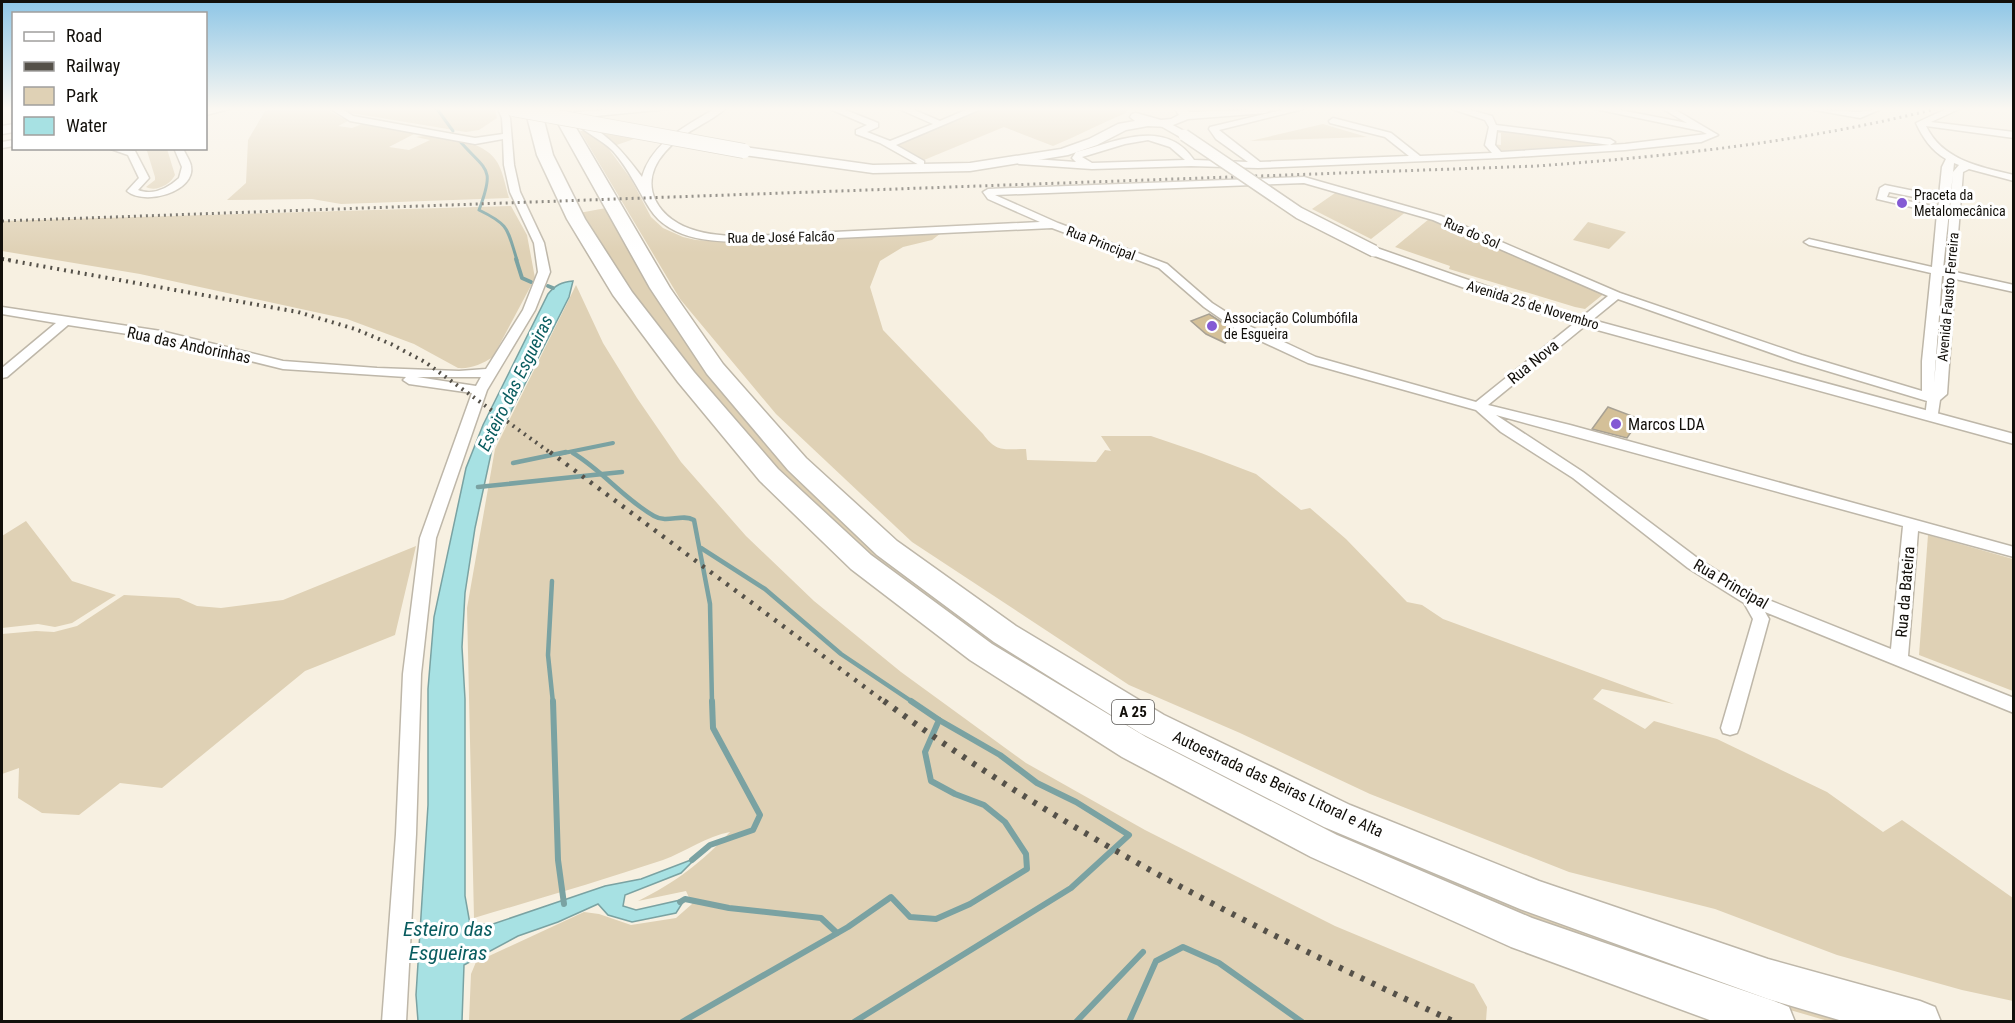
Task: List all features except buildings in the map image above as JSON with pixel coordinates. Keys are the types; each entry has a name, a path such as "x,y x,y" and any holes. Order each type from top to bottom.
{"highway":[{"name":"Autoestrada das Beiras Litoral e Alta","path":"546,157 576,219 623,296 686,377 769,475 853,554 981,652 1134,747 1324,846 1525,934 1774,1022"},
{"name":"Autoestrada das Beiras Litoral e Alta","path":"591,157 660,288 715,369 797,464 887,548 1005,634 1152,724 1337,816 1534,897 1745,972 1920,1022"}],"main road":[{"path":"799,157 873,169 970,167 1043,157"},
{"path":"813,157 846,161 921,164 1001,157"}],"street":[{"path":"134,157 144,178 132,191 134,194 146,195 168,190 184,179 187,167 182,157"},
{"path":"501,157 509,165"},
{"path":"394,1022 406,834 412,674 428,538 480,390 529,310 544,272 539,243 515,192 508,157"},
{"name":"Rua de José Falcão","path":"622,157 664,220 680,230 704,237 752,239 1054,225"},
{"path":"644,187 650,165 656,157"},
{"path":"908,157 921,164"},
{"path":"1078,157 1077,159 1084,164"},
{"path":"1186,157 1191,163"},
{"name":"Avenida 25 de Novembro","path":"1219,157 1290,210 1346,240 1587,318 1933,408 2013,436"},
{"path":"1246,157 1258,165"},
{"path":"1019,161 1067,166 1191,163 1258,165 1451,157"},
{"path":"1948,157 2013,178"},
{"name":"Avenida Fausto Ferreira","path":"1933,408 1928,390 1936,271 1947,167 1951,159"},
{"name":"Avenida Fausto Ferreira","path":"1933,408 1940,394 1958,172 1962,167 1971,166"},
{"name":"Rua do Sol","path":"988,192 1304,180 1437,218 1617,295 1933,408"},
{"path":"1885,188 1943,206 1882,199 1885,188"},
{"name":"Rua Principal","path":"988,192 991,196 1054,225 1163,266 1208,305 1241,327 1312,360 1423,393 1565,428 2013,552"},
{"path":"1809,242 2013,289"},
{"name":"Rua Nova","path":"1478,407 1617,295"},
{"name":"Rua das Andorinhas","path":"2,311 161,336 283,365 378,372 459,375 490,373"},
{"path":"2,374 64,321"},
{"name":"Rua das Andorinhas","path":"378,372 422,384 480,390"},
{"name":"Rua Principal","path":"1478,407 1506,429 1578,475 1694,564 1750,599 2013,706"},
{"name":"Rua da Bateira","path":"1899,659 1911,524"},
{"path":"1730,728 1761,619 1750,599"}],"green space":[{"path":"149,157 169,157 175,175 173,179 158,188 146,187 155,180"},
{"path":"247,157 493,157 502,173 509,198 341,204 312,199 227,200 246,183"},
{"path":"595,157 614,157 631,179 651,217 663,228 696,240 744,243 941,233 932,240 903,247 880,261 870,287 883,330 997,447 1026,449 1027,460 1096,462 1105,450 1111,451 1101,436 1151,436 1256,474 1301,510 1310,508 1346,539 1407,602 1422,605 1443,619 1674,704 1602,689 1593,699 1645,729 1654,721 1717,739 1827,792 1883,832 1902,820 2013,898 2013,1001 1962,990 1837,955 1715,909 1569,872 1370,794 1240,733 1129,685 912,542 776,414 680,299"},
{"path":"917,157 932,157 924,160"},
{"path":"1338,191 1407,211 1371,239 1312,209"},
{"path":"511,206 527,235 535,278 493,357 467,368 458,368 414,344 347,319 140,274 2,251 2,221"},
{"path":"606,208 710,377 780,459 1157,737 1870,1021 1828,1021 1762,1002 1466,894 1234,788 1040,679 894,575 812,504 749,439 664,336 610,262 579,213"},
{"path":"1429,219 1453,226 1606,292 1585,309 1575,307 1449,269 1450,266 1395,247"},
{"path":"1588,222 1626,232 1609,249 1573,240"},
{"path":"576,285 603,343 681,462 746,536 814,601 901,672 1026,763 1145,830 1335,926 1474,984 1487,1007 1486,1021 469,1021 471,974 476,962 584,912 599,914 631,925 676,918 692,904 686,891 638,901 687,871 730,832 713,837 663,860 474,918 467,608 495,449"},
{"path":"26,521 72,581 116,595 72,623 55,627 38,624 2,628 2,536"},
{"path":"1928,535 2013,559 2013,691 1919,655"},
{"path":"416,546 395,635 305,671 162,788 120,783 79,815 42,813 18,798 19,768 2,774 2,634 54,632 77,626 124,595 179,598 197,606 221,608 283,600"}],"water":[{"name":"Esteiro das Esgueiras","path":"573,281 569,297 492,449 475,528 465,593 462,647 465,699 465,896 470,924 493,924 605,886 641,879 696,858 681,873 625,895 623,906 636,910 685,899 676,913 632,922 608,915 598,904 558,922 518,936 464,965 462,1021 418,1021 416,995 428,805 428,689 434,617 466,468 483,425 548,294 559,284"}],"waterway":[{"path":"474,157 487,176 487,185 479,210 497,220 506,229 517,260"},
{"path":"516,259 522,278 531,282"},
{"name":"Esteiro das Esgueiras","path":"548,286 553,288"},
{"path":"559,454 613,443"},
{"path":"513,463 566,452"},
{"path":"573,453 601,474"},
{"path":"601,474 622,472"},
{"path":"478,487 601,474"},
{"path":"601,474 633,502 654,516 664,519 689,518 694,520 710,604 712,703"},
{"path":"701,548 765,589 841,654 914,703"},
{"path":"552,581 548,655 553,703"},
{"path":"553,701 558,860 564,904"},
{"path":"692,860 710,845 753,830 760,815 713,728 712,701"},
{"path":"911,701 939,720"},
{"path":"682,1022 848,927 891,897 910,917 936,919 970,904 1027,869 1026,854 1005,822 984,805 955,794 931,781 925,752 939,720"},
{"path":"854,1022 1071,888 1129,835 1076,802 1037,783 1000,755 939,720"},
{"path":"680,902 685,899 729,908 821,918 837,933"},
{"path":"1129,1022 1156,961 1183,947 1219,963 1302,1022"},
{"path":"1076,1022 1143,952"}],"railway":[{"path":"2,221 1537,166 1648,157"},
{"path":"10,260 2,259 298,312 355,329 425,362 552,454"},
{"path":"550,452 886,703"},
{"path":"884,701 951,749 1020,793 1161,876 1234,915 1455,1022"}],"place":[{"name":"Praceta da Metalomecânica","path":"1902,203"},
{"name":"Associação Columbófila de Esgueira","path":"1212,326"},
{"name":"Marcos LDA","path":"1616,424"}]}
